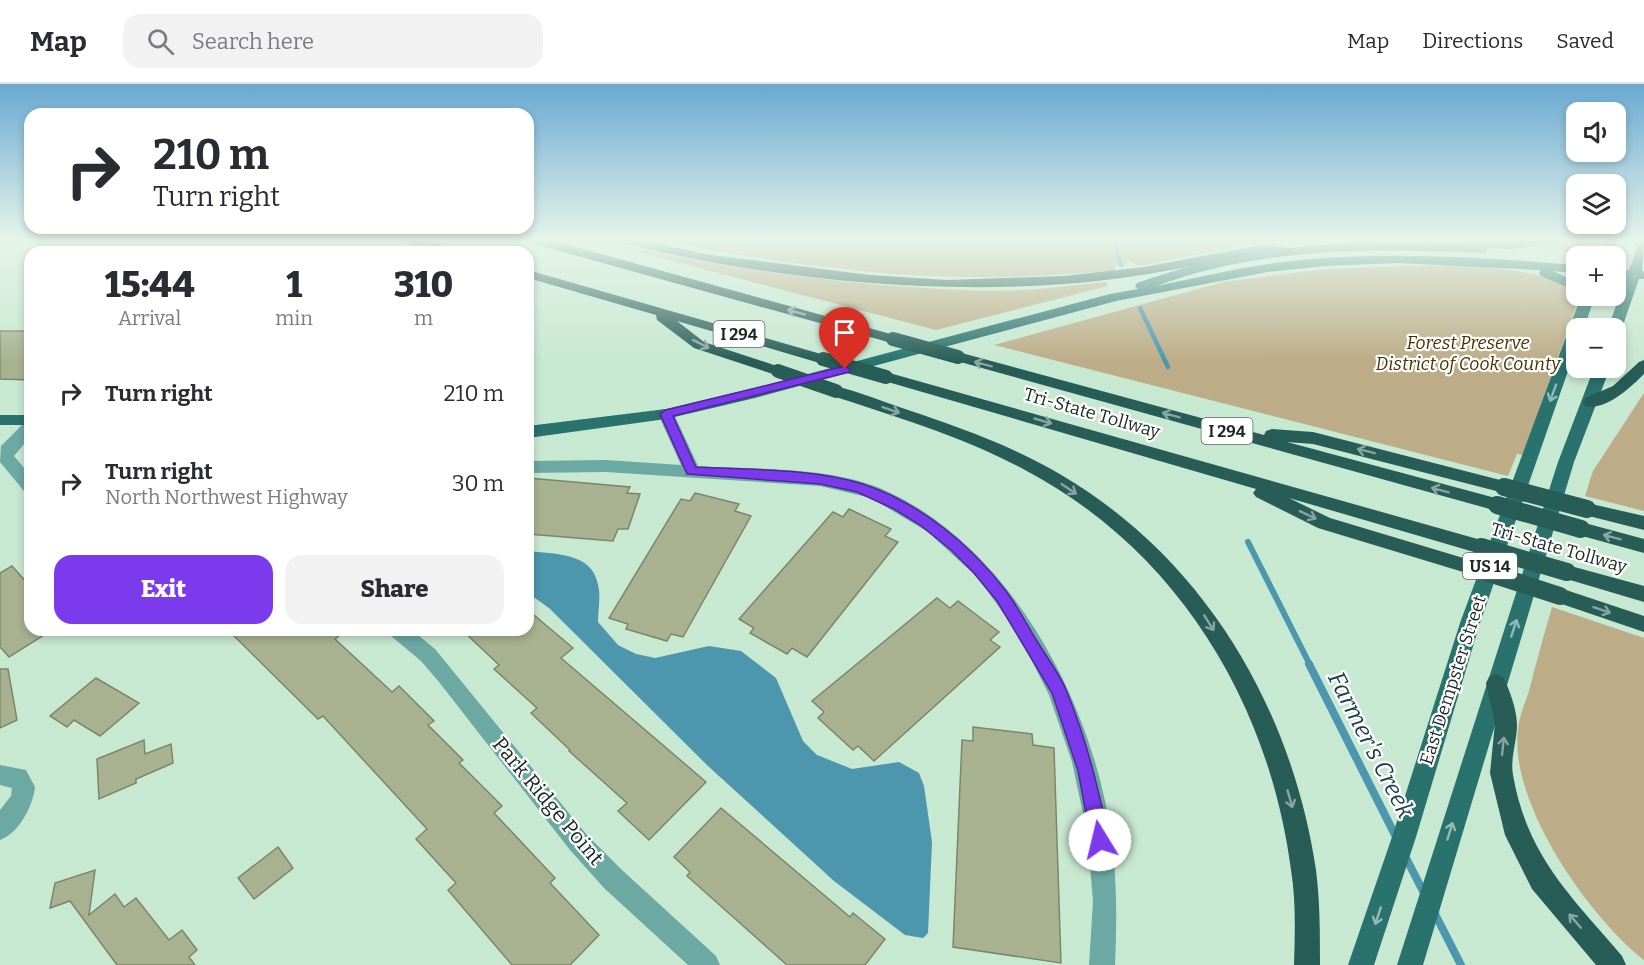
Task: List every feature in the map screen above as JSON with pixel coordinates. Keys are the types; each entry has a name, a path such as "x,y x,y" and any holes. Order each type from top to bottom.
{"highway":[{"name":"Tri-State Tollway","path":"549,280 1644,594"},
{"name":"Tri-State Tollway","path":"680,280 1644,546"},
{"path":"887,280 947,284 1061,280"},
{"path":"654,310 699,345 964,435 1012,456 1057,481 1099,510 1162,566 1202,611 1242,676 1274,746 1289,797 1306,880 1307,965"},
{"path":"1591,402 1618,390 1644,365"},
{"path":"1234,433 1313,438 1644,523"},
{"path":"1218,471 1324,523 1473,568 1644,624"},
{"path":"1496,684 1506,723 1501,773 1517,835 1541,880 1613,965"}],"main road":[{"path":"1115,297 1155,280"},
{"path":"534,431 666,414 754,393 1115,297 1208,280"},
{"path":"1619,318 1635,280"},
{"name":"East Dempster Street","path":"1361,965 1404,837 1470,623 1580,306"},
{"name":"US 14","path":"1410,965 1566,462 1599,378"},
{"path":"0,420 24,420"}],"street":[{"path":"666,414 692,471"},
{"path":"24,433 7,450 5,457 24,480"},
{"path":"534,467 574,465 820,480 860,488 879,495 925,521 956,546 1002,597 1059,691 1075,733 1087,771 1098,822 1104,876 1105,941 1102,965"},
{"name":"Park Ridge Point","path":"405,636 428,655 446,676 578,842 613,879 706,965"},
{"path":"0,775 18,777 24,787 22,800 0,829"}],"green space":[{"path":"745,280 832,280 893,286 1002,291 1106,282 1108,286 936,330"},
{"name":"Forest Preserve District of Cook County","path":"1238,280 1552,280 1566,288 1566,306 1576,306 1572,318 1566,318 1566,334 1523,455 1517,454 1508,476 994,345 1223,282"},
{"path":"1644,393 1644,511 1585,496 1593,471"},
{"path":"1552,607 1644,638 1644,960 1622,941 1578,888 1539,824 1526,791 1519,759 1518,730"}],"water":[{"path":"534,552 560,554 588,566 595,574 599,589 598,622 618,645 636,654 655,658 709,646 741,651 776,678 803,741 817,755 852,769 899,762 919,773 924,786 932,842 928,933 923,938 905,935 834,881 708,766 549,608 534,597"}],"building":[{"path":"0,331 24,331 24,380 0,379"},
{"path":"534,479 630,487 627,493 640,494 628,529 618,529 613,541 534,534"},
{"path":"695,493 739,504 735,511 751,516 683,637 671,634 667,641 626,629 628,624 609,618 681,499 690,501"},
{"path":"849,509 891,529 885,536 898,542 807,657 792,648 787,654 750,633 754,628 739,619 833,512 843,517"},
{"path":"12,566 24,579 24,636 42,636 9,657 0,647 0,573"},
{"path":"937,598 950,608 958,601 999,632 990,640 1000,647 874,761 858,746 853,750 818,718 824,712 812,701"},
{"path":"534,615 573,648 561,658 706,782 649,840 618,811 627,803 531,713 537,708 494,669 499,665 468,636 534,636"},
{"path":"234,636 339,636 335,639 392,692 399,686 434,721 428,725 463,760 459,763 502,806 494,813 555,878 550,883 599,935 570,965 512,965 448,890 456,883 416,839 427,829 323,716 318,719"},
{"path":"0,669 8,669 17,720 0,728"},
{"path":"96,678 139,703 100,736 74,720 67,727 50,716"},
{"path":"973,727 1032,734 1033,745 1054,748 1061,963 953,947 962,740 973,741"},
{"path":"144,740 145,754 171,744 173,763 99,799 97,759"},
{"path":"721,808 850,917 853,913 885,939 865,965 787,965 687,876 690,872 674,857"},
{"path":"278,847 293,868 254,899 238,878"},
{"path":"95,870 89,915 115,894 124,907 136,898 169,940 182,930 197,950 189,957 195,965 117,965 70,901 50,908 55,883"}],"waterway":[{"name":"Farmer's Creek","path":"1140,308 1168,367"},
{"name":"Farmer's Creek","path":"1248,542 1310,665"},
{"name":"Farmer's Creek","path":"1309,664 1397,839"},
{"name":"Farmer's Creek","path":"1405,856 1425,895"},
{"name":"Farmer's Creek","path":"1434,912 1461,965"}],"route":[{"path":"845,369 666,414 692,471 820,480 860,488 879,495 925,521 956,546 1002,597 1059,691 1087,771 1100,840"}]}
